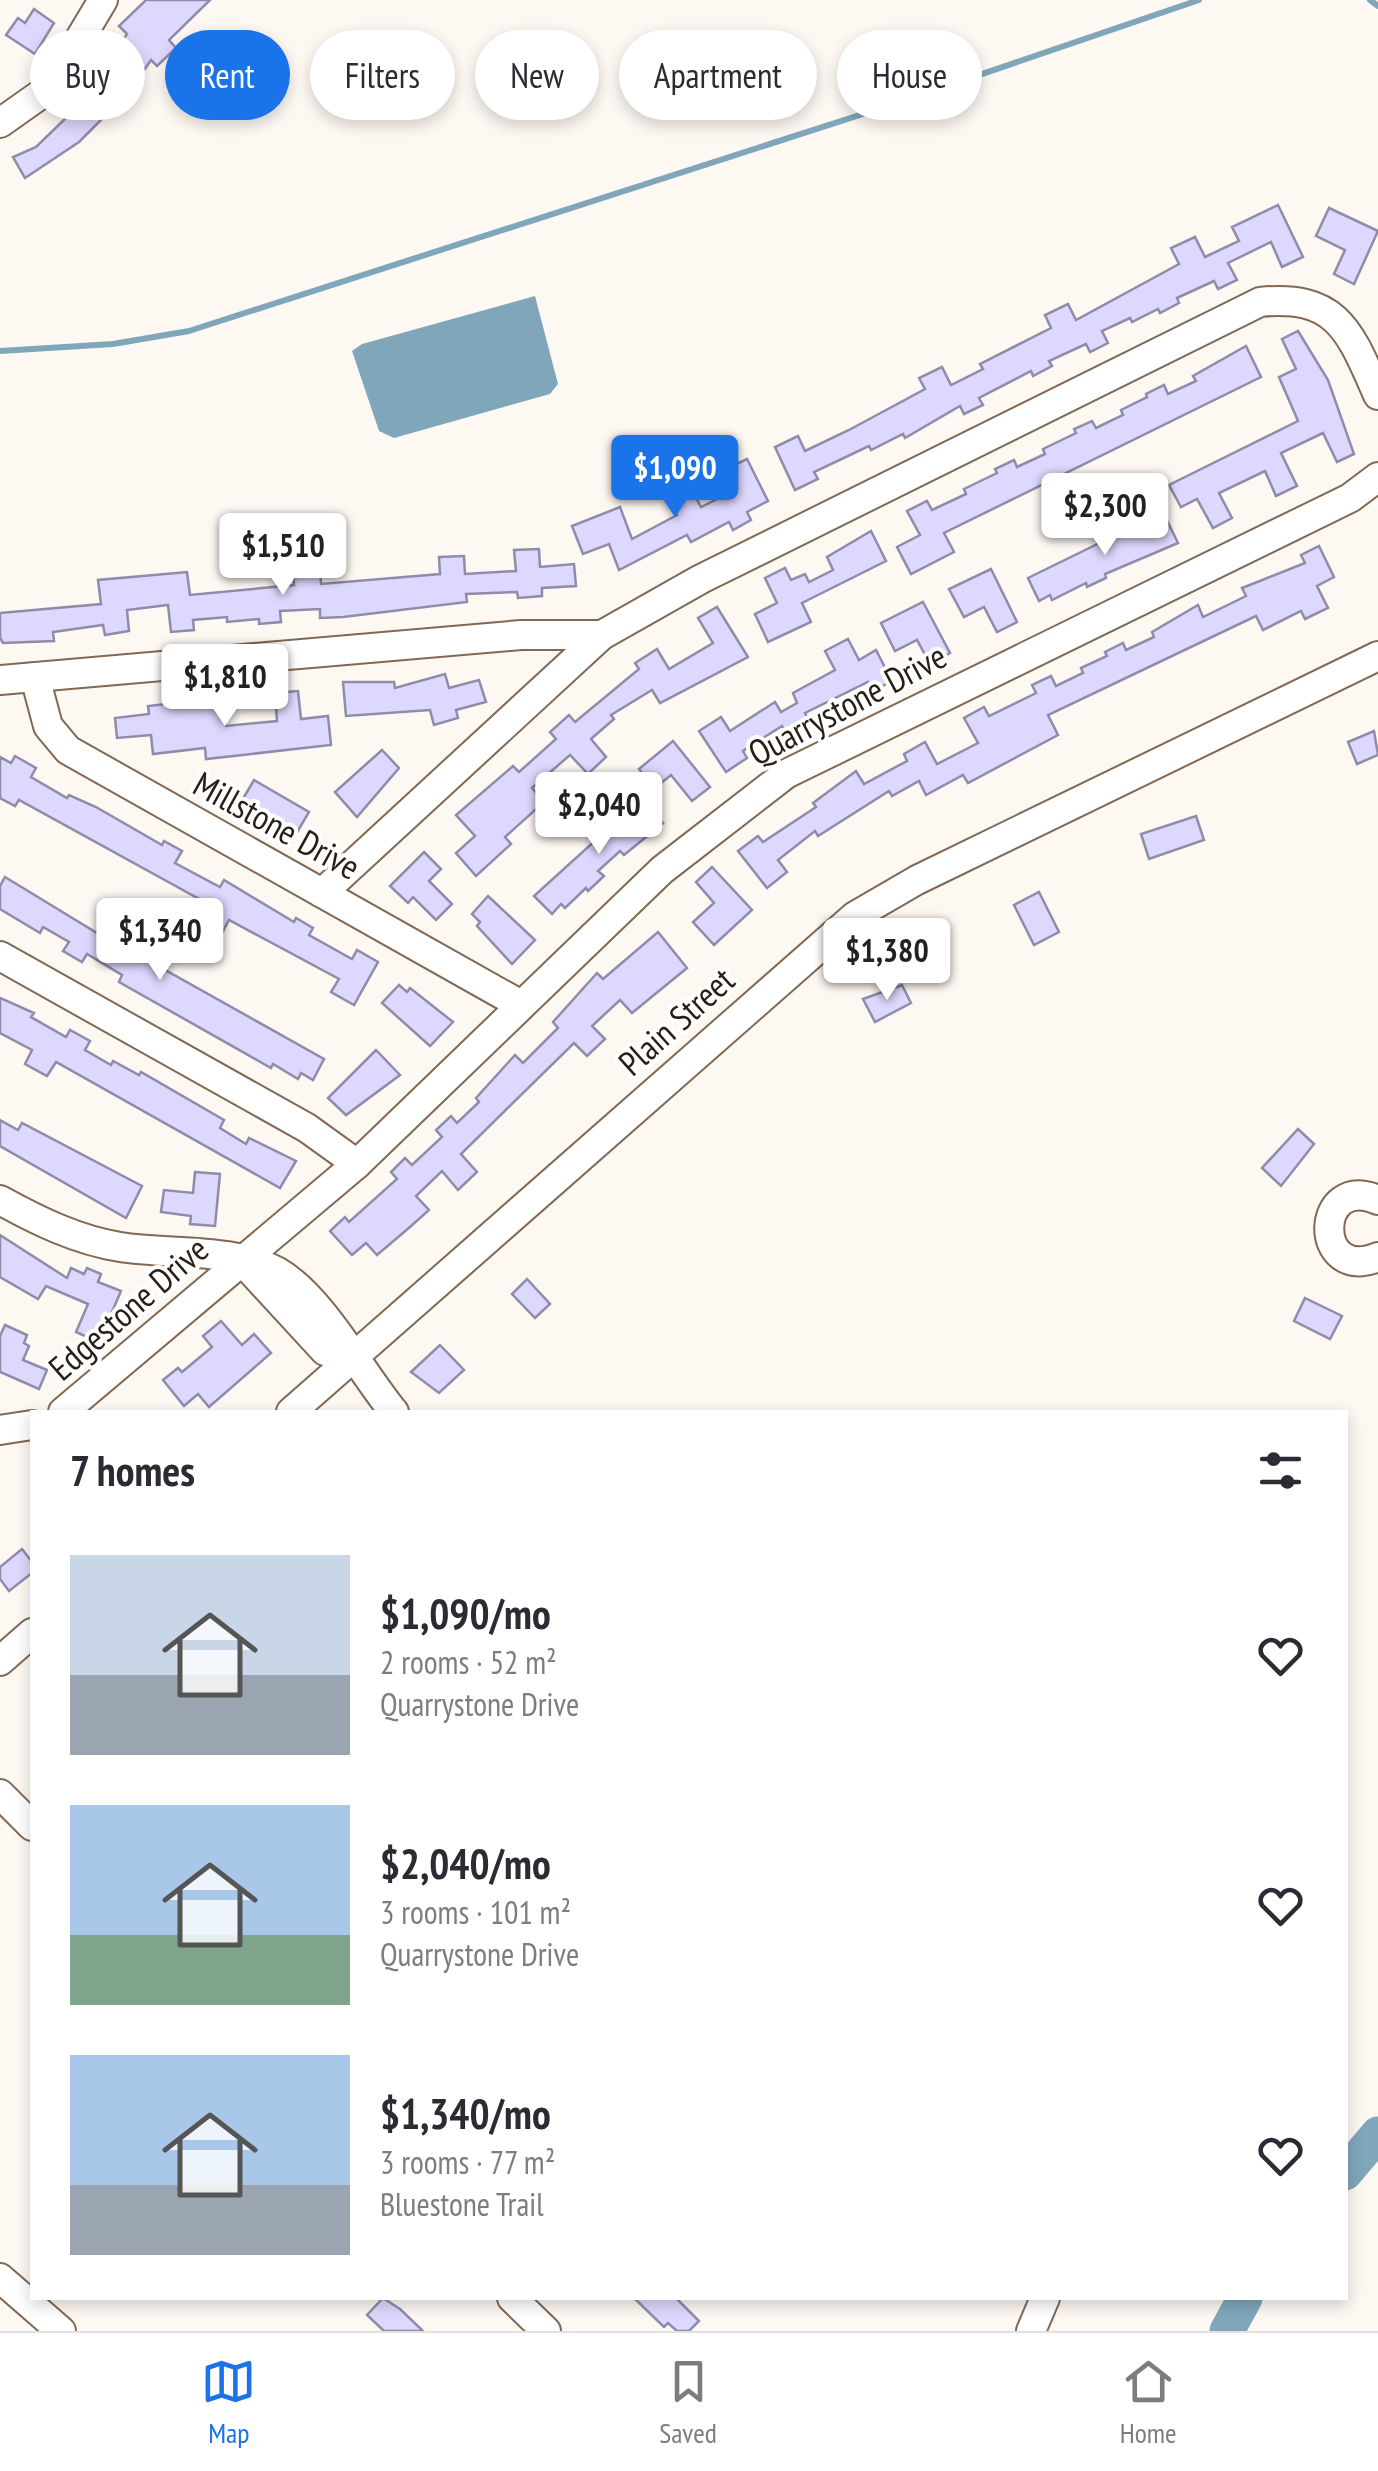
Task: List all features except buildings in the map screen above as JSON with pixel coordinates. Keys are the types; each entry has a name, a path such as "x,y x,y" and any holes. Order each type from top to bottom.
{"street":[{"path":"0,123 51,87 104,0"},
{"path":"322,893 602,636 701,579 1260,302 1295,298 1313,303 1337,319 1352,337 1378,395"},
{"name":"Quarrystone Drive","path":"242,1260 358,1164 662,870 786,774 854,736 1350,498 1378,477"},
{"path":"0,680 521,635 602,636"},
{"name":"Plain Street","path":"293,1410 797,963 874,903 1378,656"},
{"name":"Millstone Drive","path":"35,677 48,726 68,750 521,1005"},
{"path":"0,956 307,1128 358,1164"},
{"path":"1378,1200 1362,1196 1344,1200 1331,1214 1328,1226 1330,1239 1341,1254 1359,1262 1378,1257"},
{"path":"0,1200 68,1234 118,1247 242,1260 325,1350 352,1360 392,1410"},
{"name":"Edgestone Drive","path":"65,1410 242,1260"},
{"name":"Edgestone Drive","path":"0,1430 30,1425"},
{"path":"0,1662 30,1635"},
{"path":"0,1794 30,1824"},
{"path":"0,2278 61,2331"},
{"path":"514,2300 546,2331"},
{"path":"1031,2331 1044,2300"}],"water":[{"path":"535,296 558,384 550,394 394,438 379,431 352,351 362,344"}],"waterway":[{"path":"0,351 113,344 189,331 894,104 1199,0"},
{"path":"1370,0 1378,6"},
{"path":"1348,2169 1378,2134"},
{"path":"1227,2331 1244,2300"}]}
